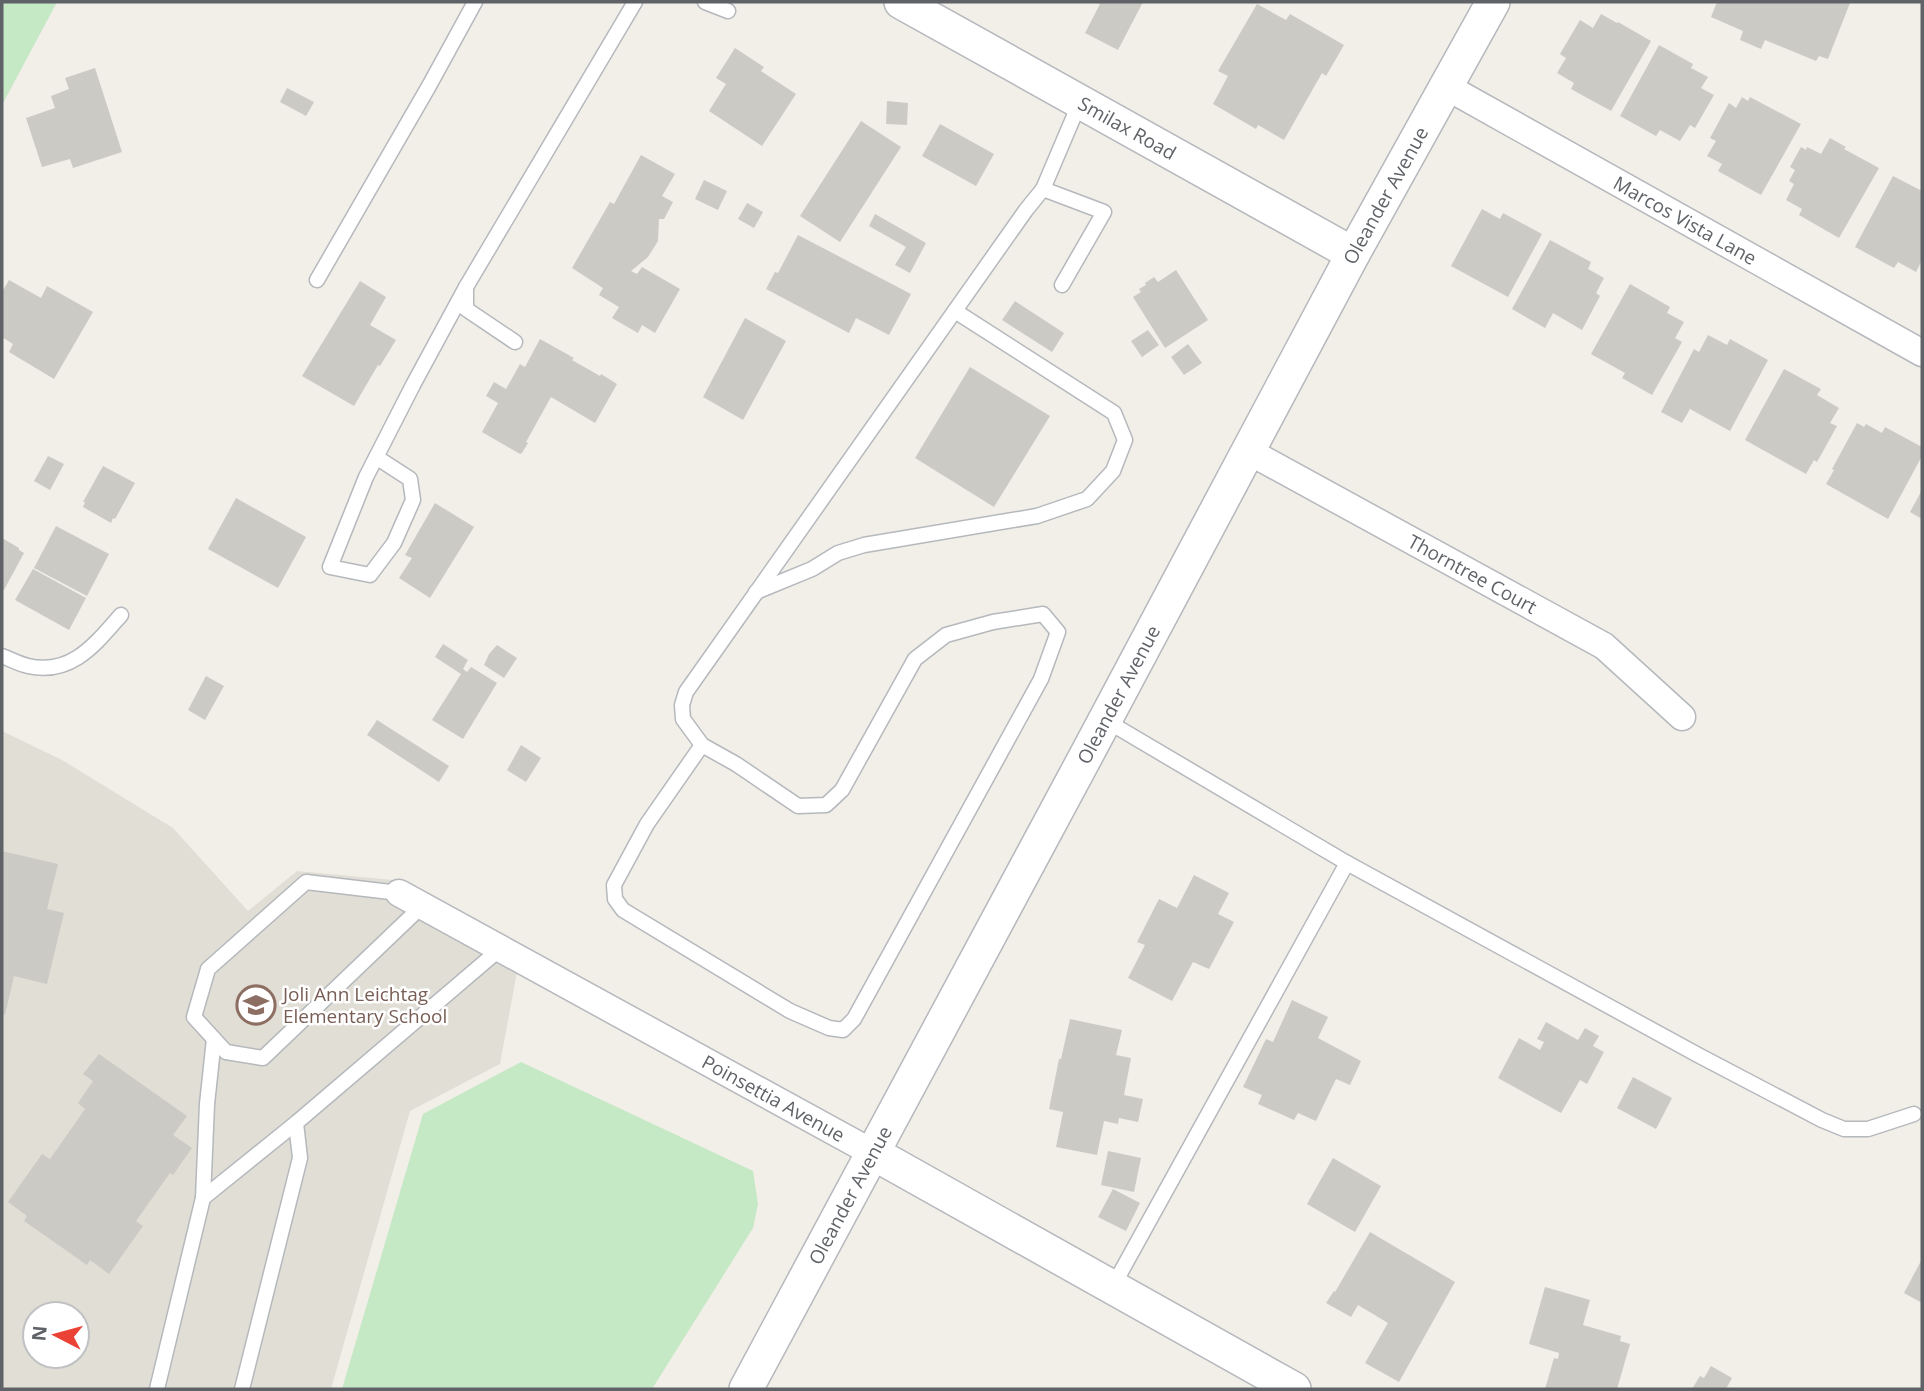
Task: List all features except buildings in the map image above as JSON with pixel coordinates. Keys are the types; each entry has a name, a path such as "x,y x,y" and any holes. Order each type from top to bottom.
{"street":[{"name":"Smilax Road","path":"901,2 1353,254"},
{"name":"Oleander Avenue","path":"746,1389 1353,254 1493,2"},
{"name":"Marcos Vista Lane","path":"1447,87 1922,353"},
{"name":"Thorntree Court","path":"1248,451 1604,646 1682,718"},
{"name":"Poinsettia Avenue","path":"398,893 873,1153 1294,1389"}],"lane":[{"path":"317,280 475,2"},
{"path":"376,457 410,479 413,499 394,543 370,575 330,567 366,477 376,457 413,384 466,287 635,2"},
{"path":"705,2 729,11"},
{"path":"702,745 647,824 614,885 615,899 623,910 790,1011 829,1028 844,1030 854,1019 1041,679 1058,632 1043,614 993,622 946,635 915,659 842,790 826,805 798,806 736,764 702,745 683,719 685,692 1043,189 1080,102"},
{"path":"1043,189 1104,212 1062,285"},
{"path":"466,287 467,309 515,342"},
{"path":"755,593 812,569 838,553 864,545 1037,516 1087,499 1113,471 1125,440 1114,413 955,311"},
{"path":"2,656 29,666 45,668 63,665 79,659 121,615"},
{"path":"1105,720 1347,863 1822,1120 1844,1129 1868,1129 1914,1114"},
{"path":"1112,1287 1347,863"},
{"path":"398,893 306,882 208,969 194,1017 226,1052 263,1058 422,906"},
{"path":"203,1198 296,1123 500,949"},
{"path":"157,1389 203,1198 207,1104 214,1039"},
{"path":"242,1389 300,1158 296,1123"}],"shaded area":[{"name":"Joli Ann Leichtag Elementary School","path":"2,731 62,760 173,828 248,911 297,871 404,881 522,945 500,1064 410,1111 331,1389 2,1389"}],"green space":[{"path":"2,2 57,2 2,105"},
{"path":"521,1062 753,1171 758,1204 753,1228 652,1389 342,1389 423,1114"}],"place":[{"name":"Joli Ann Leichtag Elementary School","path":"256,1005"}]}
